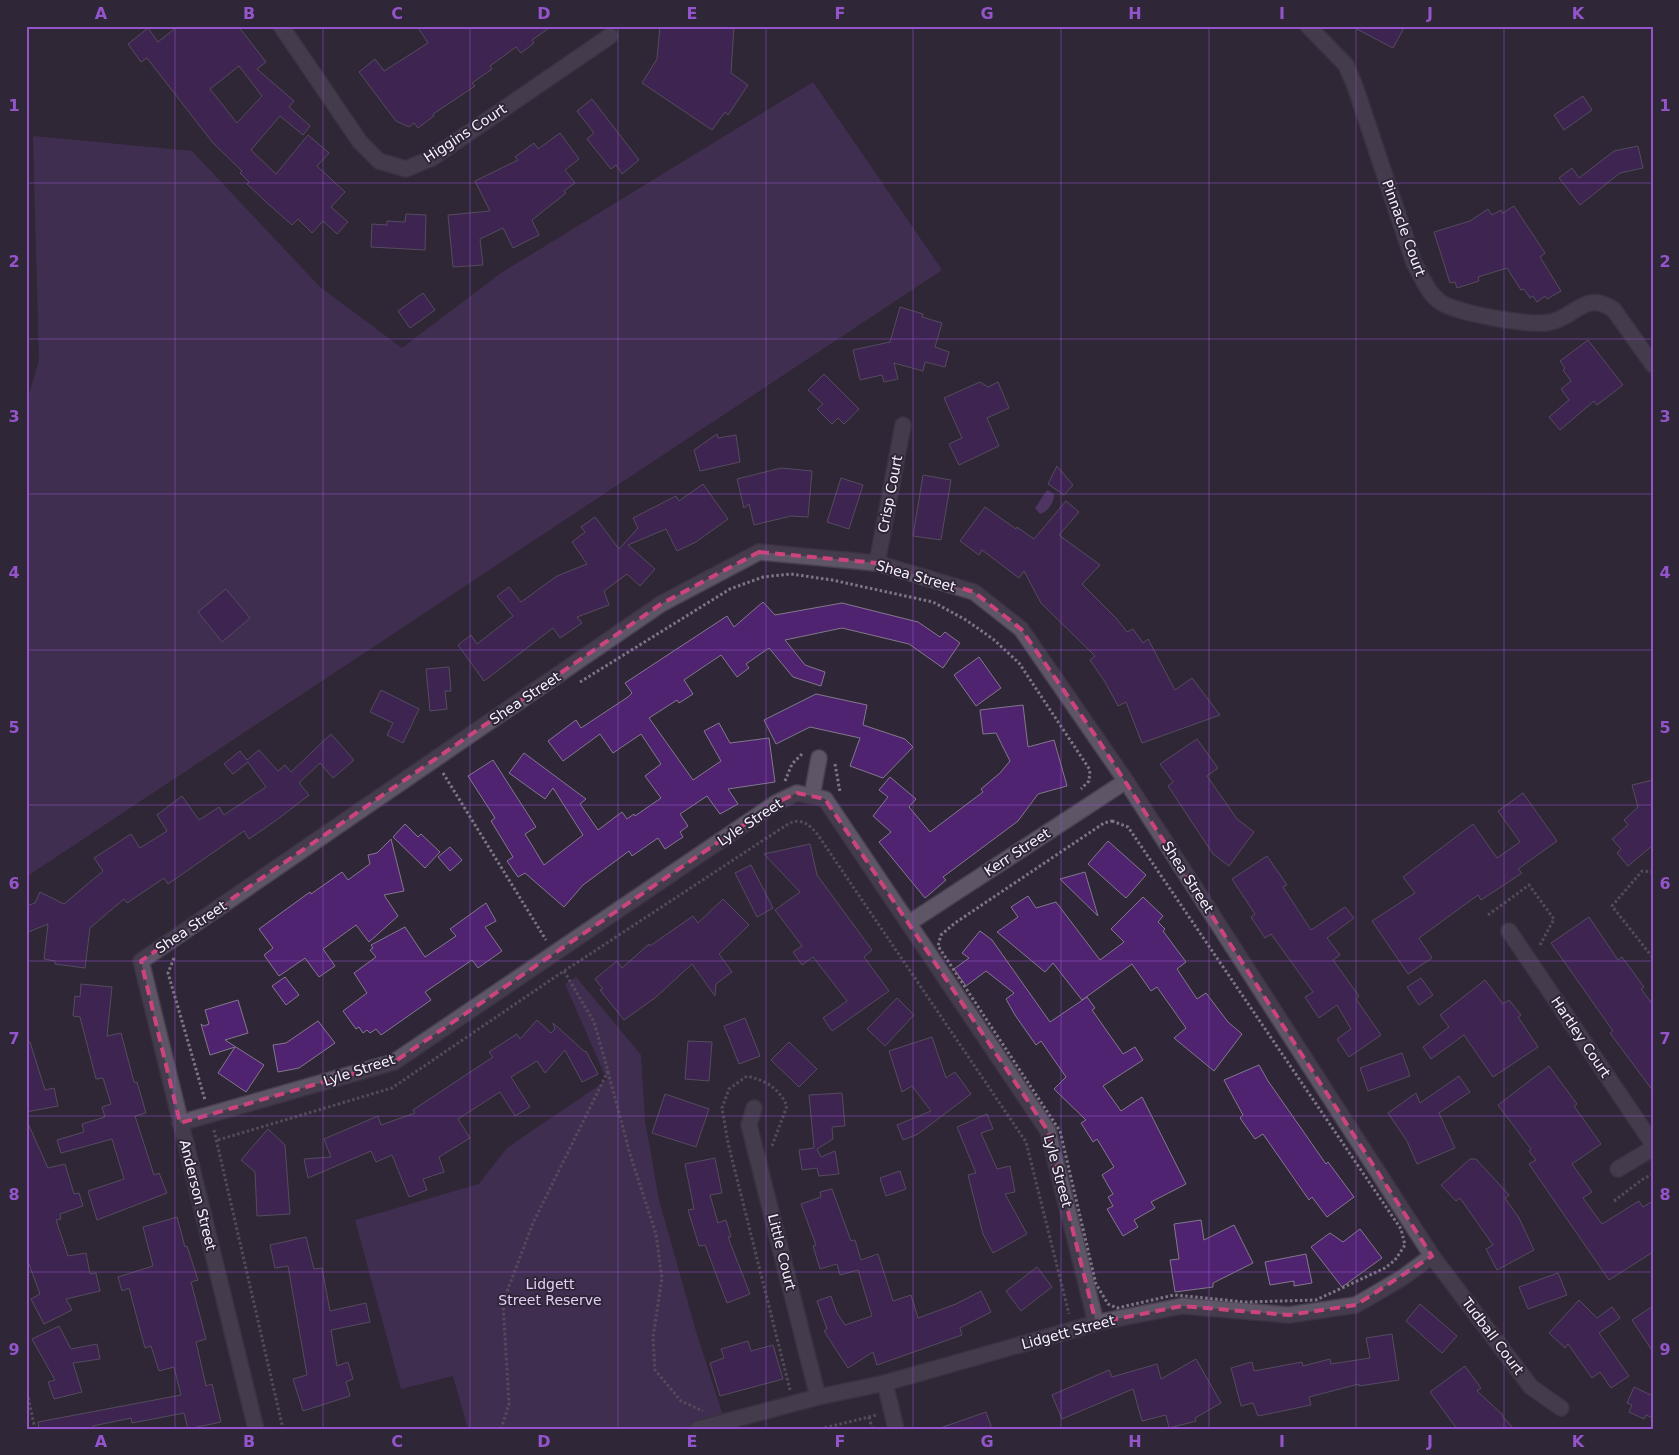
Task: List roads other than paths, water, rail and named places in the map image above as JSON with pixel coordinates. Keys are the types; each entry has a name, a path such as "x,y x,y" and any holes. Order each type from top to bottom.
{"street":[{"name":"Higgins Court","path":"281,26 360,142 379,161 406,169 432,158 610,36"},
{"name":"Pinnacle Court","path":"1308,26 1346,65 1355,86 1414,262 1426,286 1439,301 1454,310 1532,323 1552,322 1593,302 1605,304 1614,310 1653,365"},
{"name":"Crisp Court","path":"877,563 903,425"},
{"name":"Shea Street","path":"141,961 661,604 759,552 877,563 974,592 1021,629 1126,781 1432,1256"},
{"path":"812,796 821,755"},
{"name":"Kerr Street","path":"909,923 1126,781"},
{"name":"Lyle Street","path":"180,1123 394,1062 776,803 797,793 825,798 1048,1131 1096,1323"},
{"name":"Hartley Court","path":"1509,931 1653,1146 1618,1170"},
{"name":"Anderson Street","path":"141,961 256,1429"},
{"name":"Little Court","path":"754,1108 749,1125 818,1397"},
{"name":"Lidgett Street","path":"698,1429 818,1397 885,1383 1096,1323 1182,1306 1289,1315 1356,1305 1402,1278 1432,1256"},
{"name":"Tudball Court","path":"1432,1256 1531,1387 1561,1408"},
{"path":"885,1383 896,1429"}],"park label":[{"name":"Lidgett Street Reserve","path":"550,1292"}]}
